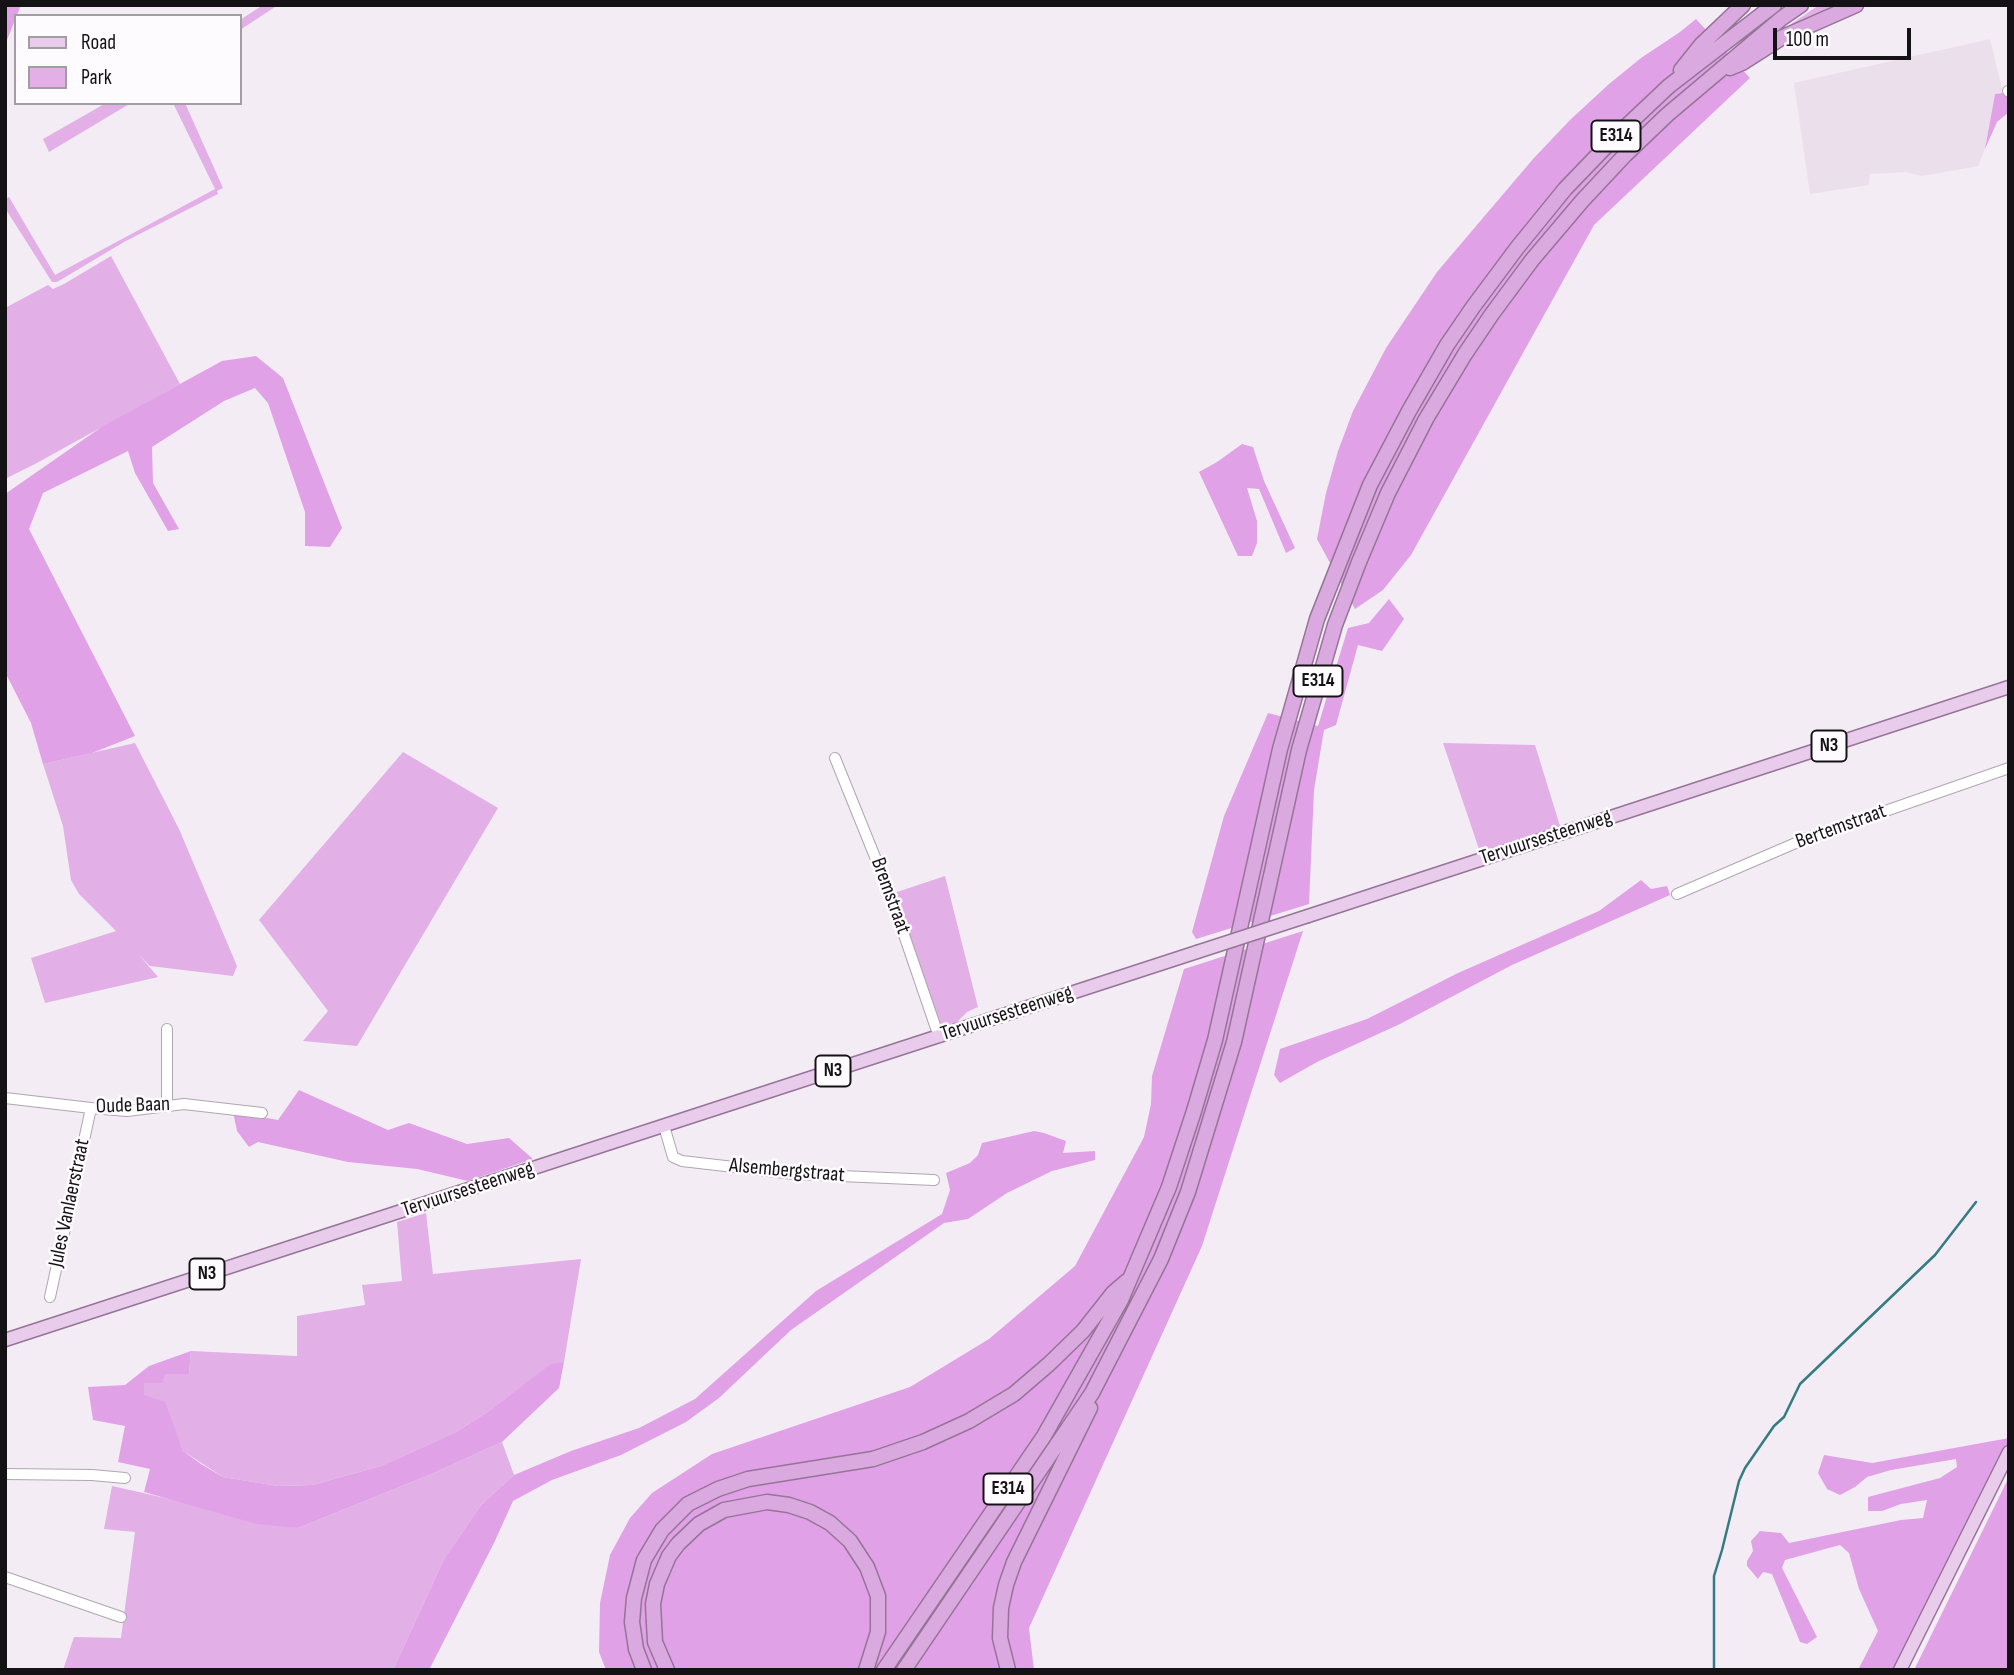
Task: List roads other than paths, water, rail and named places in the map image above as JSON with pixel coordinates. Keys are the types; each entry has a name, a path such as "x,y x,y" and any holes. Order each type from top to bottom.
{"highway":[{"path":"1669,86 1701,45 1743,5"},
{"name":"E314","path":"884,1670 1044,1436 1122,1300 1169,1187 1215,1040 1280,749 1317,619 1370,485 1409,411 1447,345 1488,287 1565,189 1669,86 1774,5"},
{"name":"E314","path":"904,1670 1092,1393 1161,1259 1188,1192 1234,1042 1299,751 1335,625 1388,493 1426,419 1492,314 1581,201 1625,155 1712,75 1801,5"},
{"path":"1712,75 1742,63 1781,38 1856,5"},
{"path":"644,1670 636,1648 632,1622 634,1598 644,1560 662,1530 688,1504 718,1489 748,1479 873,1459 923,1442 970,1421 1014,1394 1049,1364 1083,1331 1113,1293 1131,1278"},
{"path":"1008,1670 1000,1638 1001,1608 1006,1584 1014,1562 1090,1408 1092,1393"},
{"path":"667,1670 655,1642 653,1604 657,1584 669,1556 699,1524 724,1510 767,1502 789,1505 830,1523 850,1541 867,1567 878,1596 878,1632 866,1670"}],"main road":[{"name":"Tervuursesteenweg","path":"5,1340 2009,687"},
{"path":"1900,1670 2009,1452"}],"street":[{"name":"Bremstraat","path":"835,758 890,894 939,1037"},
{"name":"Bertemstraat","path":"1677,894 1815,836 2009,768"},
{"path":"167,1029 167,1105"},
{"name":"Oude Baan","path":"5,1098 127,1111 184,1104 262,1113"},
{"name":"Jules Vanlaerstraat","path":"50,1297 90,1108"},
{"name":"Alsembergstraat","path":"664,1126 673,1157 682,1161 794,1174 934,1180"},
{"path":"5,1474 125,1478"},
{"path":"5,1577 121,1617"}],"waterway":[{"path":"1714,1670 1714,1576 1739,1481 1745,1468 1774,1426 1784,1417 1800,1384 1935,1255 1976,1202"}]}
